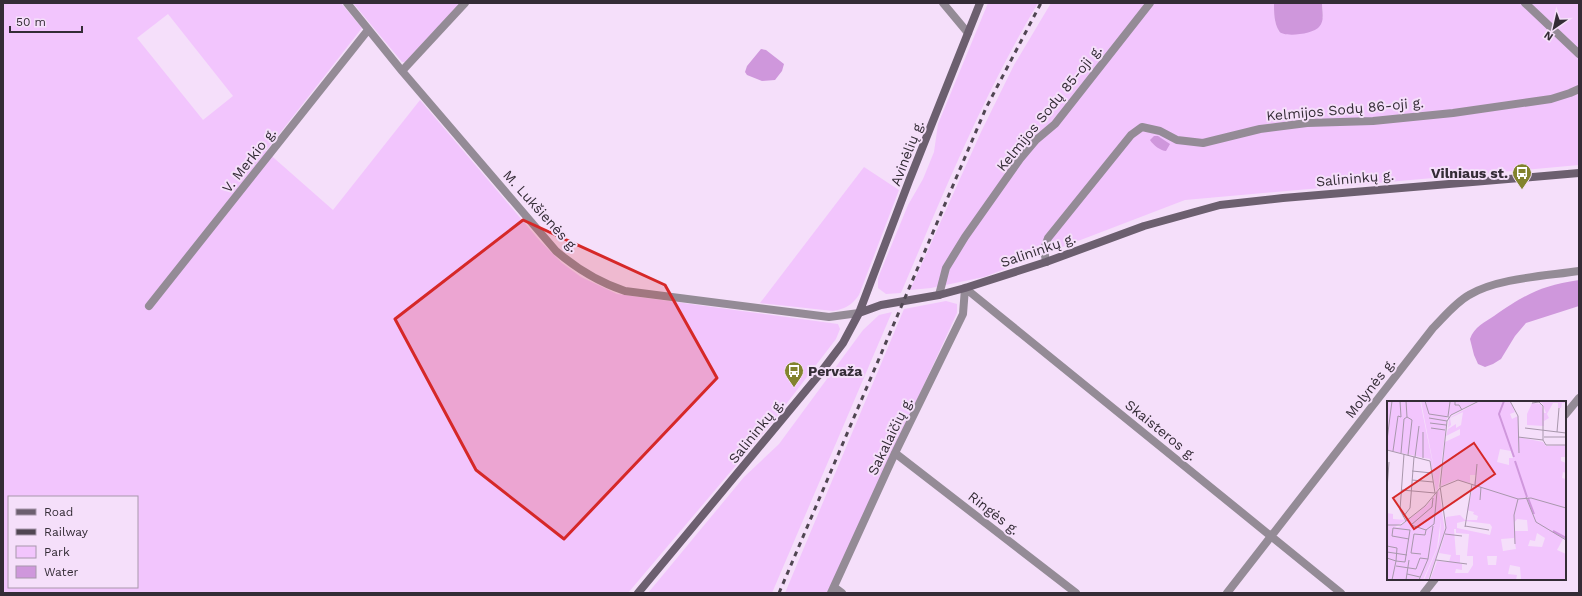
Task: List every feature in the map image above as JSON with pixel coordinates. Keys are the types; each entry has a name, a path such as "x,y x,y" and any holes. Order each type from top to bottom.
{"main road":[{"name":"Avinėlių g.","path":"859,313 980,3"},
{"name":"Salininkų g.","path":"638,593 818,376 843,343 859,313 881,305 939,295 965,288 1046,262 1144,226 1220,205 1283,198 1579,173"}],"street":[{"name":"M. Lukšienės g.","path":"347,3 402,71 556,251 587,274 604,284 625,291 829,317 859,313"},
{"path":"402,71 465,3"},
{"path":"943,3 968,33"},
{"name":"Kelmijos Sodų 85-oji g.","path":"939,295 946,268 964,237 1020,159 1036,140 1055,124 1150,3"},
{"path":"1525,3 1579,54"},
{"name":"V. Merkio g.","path":"149,306 368,30"},
{"name":"Kelmijos Sodų 86-oji g.","path":"1046,262 1045,243 1048,238 1131,135 1142,127 1160,131 1177,140 1203,144 1260,129 1307,123 1373,121 1453,113 1551,98 1579,89"},
{"name":"Molynės g.","path":"1228,593 1428,334 1450,310 1468,296 1486,286 1579,271"},
{"name":"Sakalaičių g.","path":"832,590 895,453 963,314 965,288"},
{"name":"Skaisteros g.","path":"965,288 1341,593"},
{"path":"1566,414 1579,398"},
{"name":"Ringės g.","path":"895,453 1076,593"},
{"path":"1424,593 1434,580"},
{"path":"832,590 842,593"}],"highlighted area":[{"path":"523,220 665,285 717,378 564,539 476,470 395,319"}],"green space":[{"path":"3,3 341,3 362,28 266,151 333,210 420,100 540,241 562,263 581,277 617,294 838,324 840,329 836,339 771,424 628,593 3,593","holes":["168,14 233,96 203,120 137,38"]},
{"path":"353,3 460,3 405,62 402,62"},
{"path":"988,3 1038,3 999,73 948,182 901,293 886,294 878,288 878,278 908,205 923,179 934,152 938,124"},
{"path":"1051,3 1274,3 1275,21 1279,32 1323,18 1322,3 1579,3 1579,165 1185,200 984,277 931,288 910,290 981,132 1014,65"},
{"path":"864,167 899,190 859,295 848,306 833,311 760,303"},
{"path":"946,301 957,304 957,313 828,593 785,593 904,309"},
{"path":"892,312 772,593 648,593 744,477 779,444 863,330 879,315"}],"water":[{"path":"1274,3 1322,3 1323,19 1321,25 1311,32 1292,35 1282,33 1276,25"},
{"path":"761,49 766,50 784,64 782,71 775,80 762,81 747,75 745,72 747,66"},
{"path":"1154,136 1158,136 1170,144 1166,151 1155,146 1151,142 1150,140"},
{"path":"1579,280 1579,306 1526,323 1515,336 1501,359 1485,367 1478,364 1470,339 1474,331 1480,325 1515,302 1534,292 1565,282"}],"railway":[{"path":"779,593 986,108 1041,3"}],"place":[{"name":"Vilniaus st.","path":"1522,190"},
{"name":"Pervaža","path":"794,388"}]}
